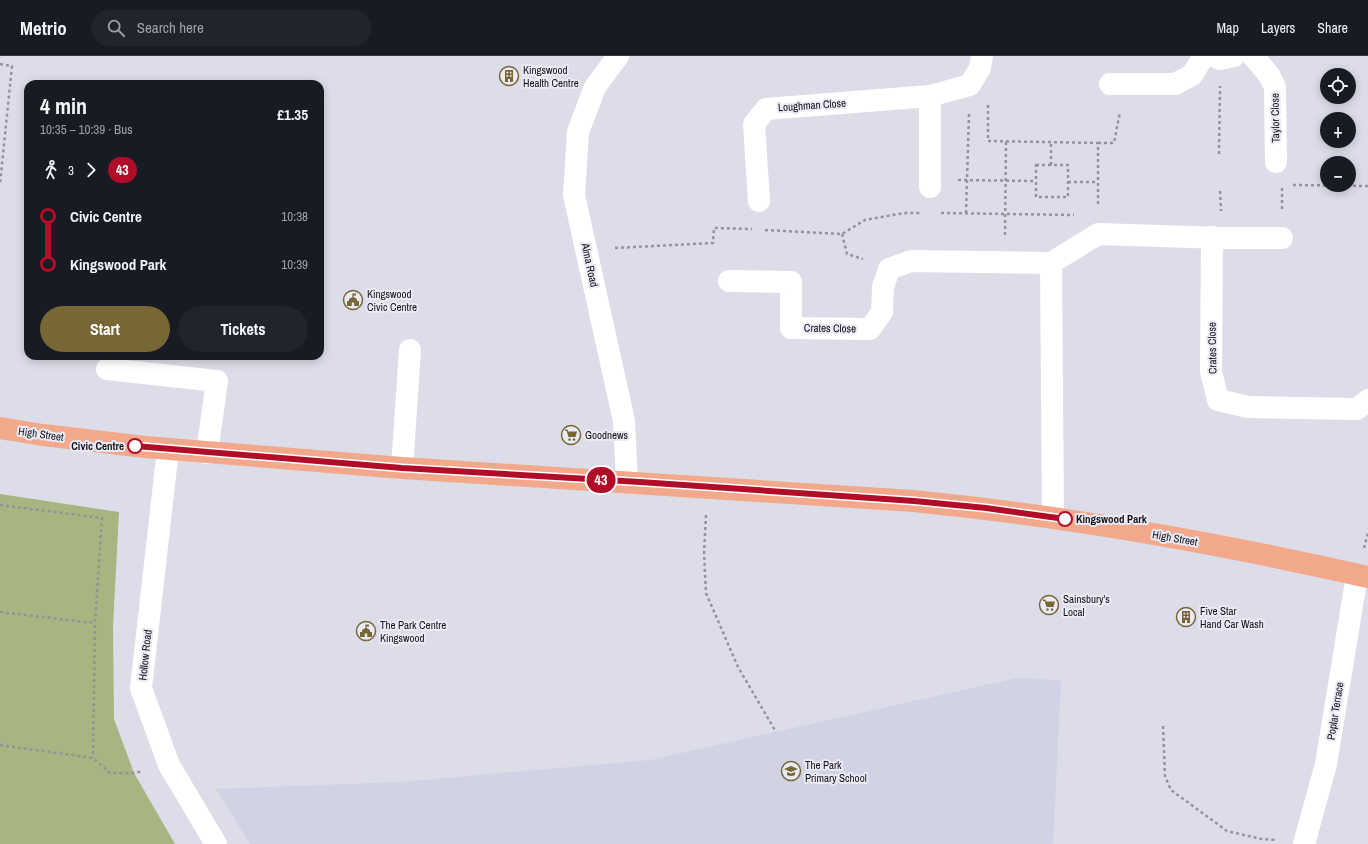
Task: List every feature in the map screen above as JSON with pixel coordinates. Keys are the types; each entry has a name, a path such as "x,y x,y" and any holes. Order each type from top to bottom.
{"main road":[{"name":"High Street","path":"0,428 43,435 168,449 402,468 914,501 986,508 1053,517 1200,542 1362,576"}],"street":[{"name":"Alma Road","path":"618,56 596,87 578,132 574,195 624,421 627,482"},
{"path":"970,85 980,68 982,56"},
{"name":"Taylor Close","path":"1253,56 1269,75 1275,88 1276,162"},
{"path":"1117,84 1175,84 1192,75 1218,57"},
{"name":"Loughman Close","path":"759,201 754,124 766,109 930,96 970,85"},
{"path":"930,96 930,187"},
{"path":"889,269 910,261 1051,263 1098,234 1282,238"},
{"name":"Crates Close","path":"1212,237 1211,372 1218,400 1248,407 1357,409 1368,400"},
{"path":"1051,263 1053,517"},
{"name":"Crates Close","path":"729,281 791,282 791,328 870,329 882,312 884,287 889,269"},
{"path":"402,468 410,350"},
{"path":"107,369 217,381 207,452"},
{"name":"Hollow Road","path":"168,449 141,688 169,765 216,844"},
{"name":"Poplar Terrace","path":"1304,844 1326,764 1362,576"}],"path":[{"path":"1218,57 1219,154"},
{"path":"0,64 12,66 0,184"},
{"path":"966,213 970,85 988,94 988,141 1114,143 1117,84"},
{"path":"1005,262 1006,141"},
{"path":"1051,142 1051,165"},
{"path":"1098,143 1098,209"},
{"path":"1068,164 1068,197 1036,197 1036,181 1036,165 1068,164"},
{"path":"967,180 1036,181"},
{"path":"1068,182 1098,182"},
{"path":"1282,184 1282,238"},
{"path":"1289,185 1368,186"},
{"path":"760,229 842,234 865,220 904,213 927,213"},
{"path":"935,213 1075,215"},
{"path":"586,249 713,243 714,228 752,229"},
{"path":"842,234 847,254 889,269"},
{"path":"708,487 704,553 706,593 738,667 776,732"},
{"path":"0,505 102,518 95,624 93,758"},
{"path":"0,612 95,624"},
{"path":"1163,726 1165,776 1171,790 1227,831 1261,839 1304,844"},
{"path":"0,746 93,758 110,773 134,773 169,765"}],"shaded area":[{"name":"The Park Primary School","path":"1017,678 1061,680 1053,844 250,844 216,789 400,782 650,760"}],"green space":[{"path":"0,494 119,512 113,626 114,719 134,773 175,844 0,844"}],"bus line":[{"name":"43","path":"135,446 402,468 640,482 914,501 986,508 1065,519"}],"place":[{"name":"Kingswood Health Centre","path":"509,76"},
{"name":"Kingswood Civic Centre","path":"353,300"},
{"name":"Goodnews","path":"571,435"},
{"name":"Civic Centre","path":"135,446"},
{"name":"Kingswood Park","path":"1065,519"},
{"name":"Sainsbury's Local","path":"1049,605"},
{"name":"Five Star Hand Car Wash","path":"1186,617"},
{"name":"The Park Centre Kingswood","path":"366,631"},
{"name":"The Park Primary School","path":"791,771"}]}
